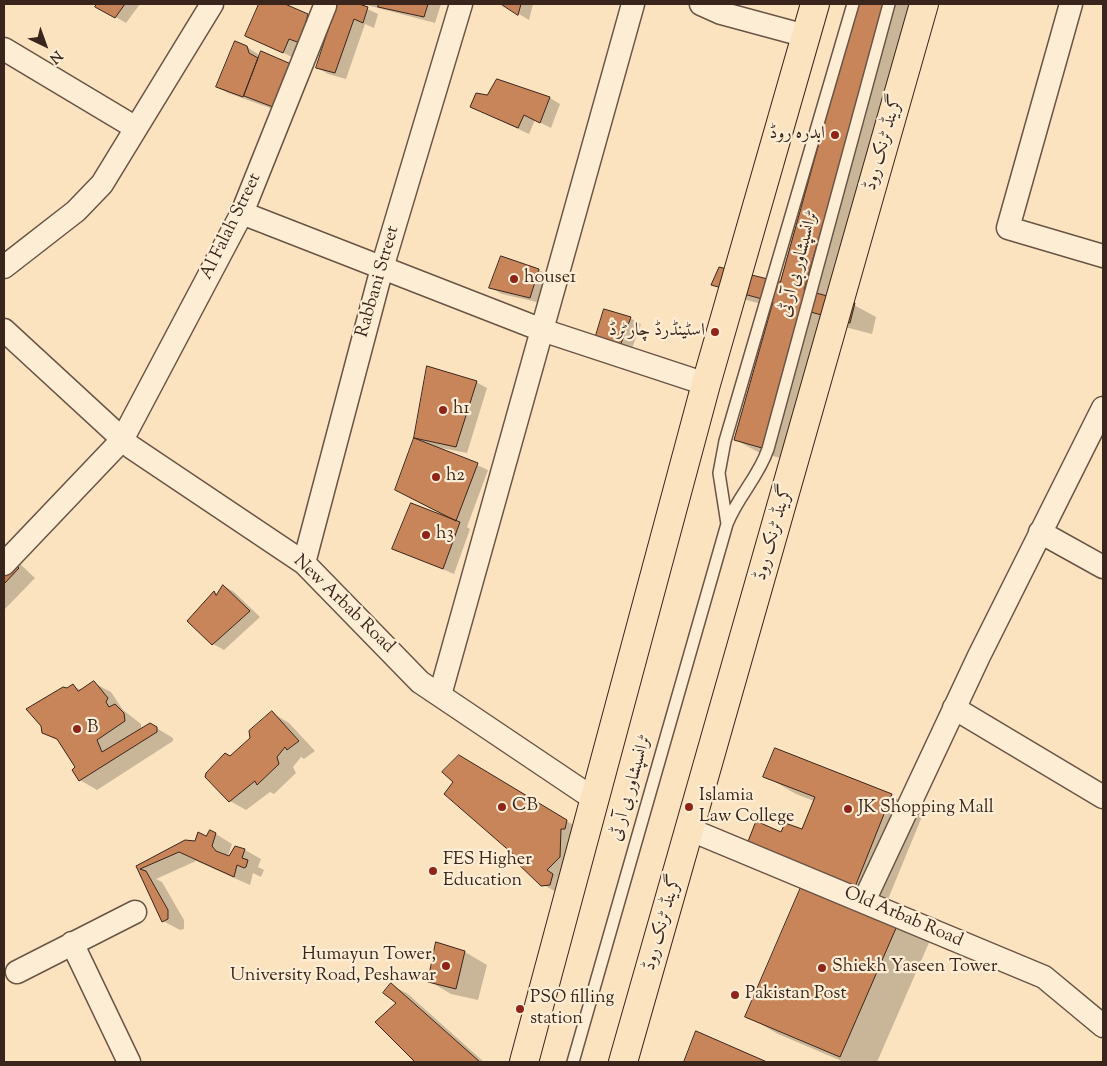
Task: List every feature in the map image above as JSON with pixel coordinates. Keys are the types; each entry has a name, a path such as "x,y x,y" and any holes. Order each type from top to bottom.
{"highway":[{"path":"524,1062 706,384 815,4"},
{"name":"گرینڈ ٹرنک روڈ","path":"623,1062 691,830 924,4"}],"street":[{"path":"4,267 83,205 102,184 212,4"},
{"name":"Rabbani Street","path":"304,562 382,268 461,4"},
{"path":"440,695 633,4"},
{"path":"701,4 721,13 806,36"},
{"path":"1071,4 1008,228 1103,256"},
{"name":"Al Falah Street","path":"4,564 122,440 242,213 324,6"},
{"path":"4,49 136,128"},
{"path":"242,213 542,330 706,384"},
{"name":"New Arbab Road","path":"4,330 131,448 304,562 420,682 594,799"},
{"path":"864,901 954,708 1103,408"},
{"path":"1040,532 1103,567"},
{"path":"954,708 1103,797"},
{"name":"Old Arbab Road","path":"691,830 1044,977 1103,1026"},
{"path":"17,972 135,912"},
{"path":"72,943 129,1062"}],"lane":[{"name":"ٹرانسپشاور بی آر ٹی","path":"727,524 719,473 725,441 853,4"},
{"name":"ٹرانسپشاور بی آر ٹی","path":"573,1062 727,524 733,509 762,468 768,449 889,4"}],"building":[{"path":"97,4 125,4 115,18 95,7"},
{"path":"259,4 285,4 308,14 300,43 289,39 283,53 245,36"},
{"path":"337,4 359,4 368,7 363,23 354,19 335,73 316,68"},
{"path":"379,4 428,4 424,17 378,7"},
{"path":"501,4 521,4 518,15"},
{"name":"ابدرہ روڈ","path":"858,4 886,4 804,290 855,303 850,323 800,309 762,448 734,440 773,302 711,285 719,267 780,282"},
{"path":"235,41 247,46 249,53 258,58 243,97 216,87"},
{"path":"261,51 291,64 273,107 244,96"},
{"path":"497,79 550,97 540,123 524,115 518,128 470,107 476,93 487,95"},
{"name":"house1","path":"501,256 539,269 530,298 489,288"},
{"path":"604,309 631,317 619,349 594,342"},
{"name":"h1","path":"427,366 477,381 456,447 414,438"},
{"name":"h2","path":"414,438 478,463 456,521 395,490"},
{"name":"h3","path":"411,503 460,522 443,569 392,549"},
{"path":"4,554 19,568 4,584"},
{"path":"223,585 250,611 212,645 187,621 214,591 216,595"},
{"name":"B","path":"94,681 108,698 106,702 109,707 115,704 124,713 125,721 97,740 102,752 150,723 157,727 157,732 79,781 72,770 75,767 57,739 42,733 41,726 26,709 63,687 67,688 73,684 78,691"},
{"path":"272,711 299,741 287,750 285,747 277,757 279,764 257,785 255,781 229,802 205,777 206,773 225,753 230,756 250,738 249,731"},
{"name":"JK Shopping Mall","path":"775,748 892,794 855,887 747,844 756,821 781,832 785,823 802,829 815,797 763,777"},
{"name":"CB","path":"459,755 567,820 565,829 561,829 560,857 547,870 553,874 550,885 541,886 512,858 513,854 444,794 453,782 442,772"},
{"path":"210,830 216,833 212,846 216,851 229,856 235,846 245,849 242,858 248,860 246,867 237,865 234,877 179,852 140,869 146,871 168,910 168,919 162,922 136,866 185,840 195,841 198,832 206,836"},
{"name":"Shiekh Yaseen Tower","path":"805,878 900,919 840,1057 745,1017"},
{"name":"Humayun Tower, University Road, Peshawar","path":"436,942 465,951 456,989 428,982"},
{"path":"391,983 480,1062 415,1062 375,1022 396,1003 383,993"},
{"path":"696,1031 767,1062 684,1062"}],"place":[{"name":"ابدرہ روڈ","path":"835,135"},
{"name":"house1","path":"514,279"},
{"name":"اسٹینڈرڈ چارٹرڈ","path":"715,332"},
{"name":"h1","path":"443,410"},
{"name":"h2","path":"436,477"},
{"name":"h3","path":"426,535"},
{"name":"B","path":"77,729"},
{"name":"CB","path":"502,807"},
{"name":"Islamia Law College","path":"689,807"},
{"name":"JK Shopping Mall","path":"848,809"},
{"name":"FES Higher Education","path":"433,871"},
{"name":"Humayun Tower, University Road, Peshawar","path":"446,966"},
{"name":"Shiekh Yaseen Tower","path":"822,968"},
{"name":"Pakistan Post","path":"735,995"},
{"name":"PSO filling station","path":"520,1009"}]}
